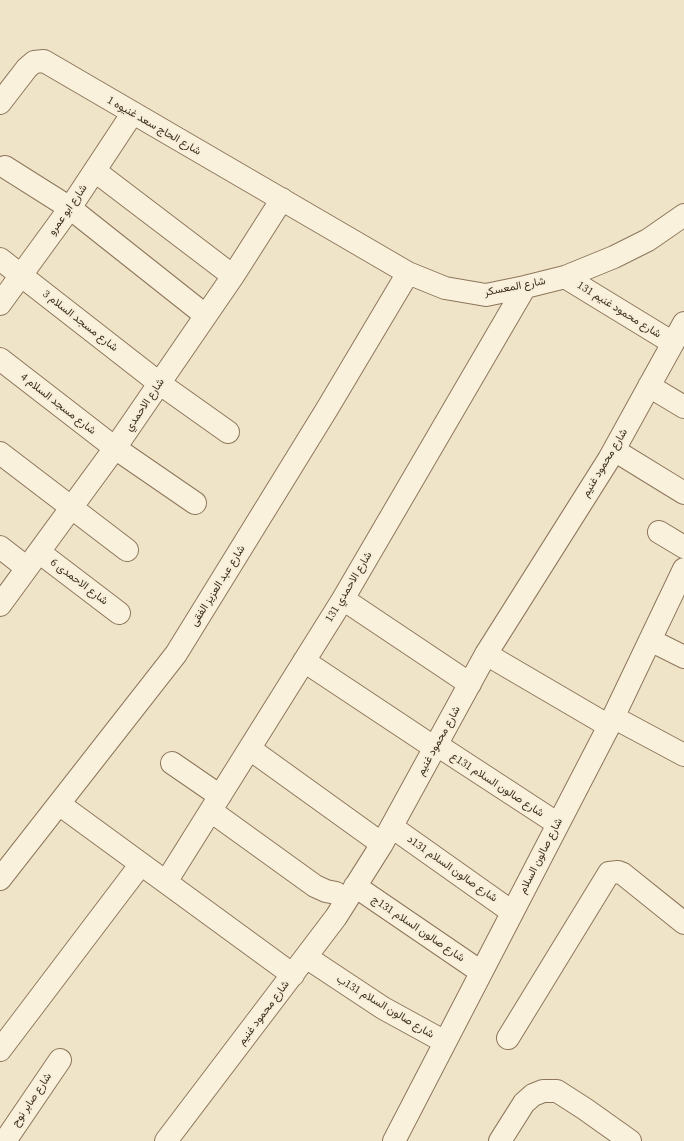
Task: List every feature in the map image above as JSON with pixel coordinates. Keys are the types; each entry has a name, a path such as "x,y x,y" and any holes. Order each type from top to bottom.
{"street":[{"name":"شارع الحاج سعد غنيوه 1","path":"0,102 27,68 34,62 44,61 132,114 282,199"},
{"name":"شارع ابو عمرو","path":"0,304 70,208 132,114"},
{"path":"5,167 70,208 205,315"},
{"path":"95,171 232,276"},
{"name":"شارع المعسكر","path":"282,199 408,273 445,288 486,295 565,277 614,257 648,240 684,215"},
{"name":"شارع الاحمدي","path":"0,605 116,448 282,199"},
{"name":"شارع مسجد السلام 3","path":"0,259 159,383 228,432"},
{"name":"شارع عبد العزيز الفقى","path":"0,879 176,654 327,409 408,273"},
{"name":"شارع محمود غنيم 131","path":"565,277 673,343"},
{"name":"شارع الاحمدي 131","path":"166,882 343,599 525,287"},
{"name":"شارع محمود غنيم","path":"166,1141 336,917 351,894 387,835 486,654 614,450 684,323"},
{"name":"شارع مسجد السلام 4","path":"0,359 116,448 194,503"},
{"path":"650,386 684,407"},
{"path":"614,450 684,493"},
{"path":"0,453 127,550"},
{"path":"659,532 684,547"},
{"name":"شارع الاحمدى 6","path":"0,547 33,560 119,613"},
{"name":"شارع صالون السلام","path":"394,1141 611,721 683,575"},
{"path":"343,599 470,684"},
{"path":"650,640 684,657"},
{"path":"486,654 611,721 684,755"},
{"name":"شارع صالون السلام 131ع","path":"304,661 558,824"},
{"name":"شارع صالون السلام 131د","path":"250,749 512,912"},
{"name":"شارع صالون السلام 131ج","path":"172,762 216,803 315,886 326,891 351,894 481,972"},
{"path":"59,804 292,975"},
{"path":"0,1050 142,864"},
{"path":"508,1038 608,873 618,872 623,874 684,923"},
{"name":"شارع صالون السلام 131ب","path":"306,957 383,1008 445,1042"},
{"name":"شارع صابر نوح","path":"5,1141 60,1060"},
{"path":"500,1141 524,1103 533,1095 543,1091 557,1091 630,1141"}]}
